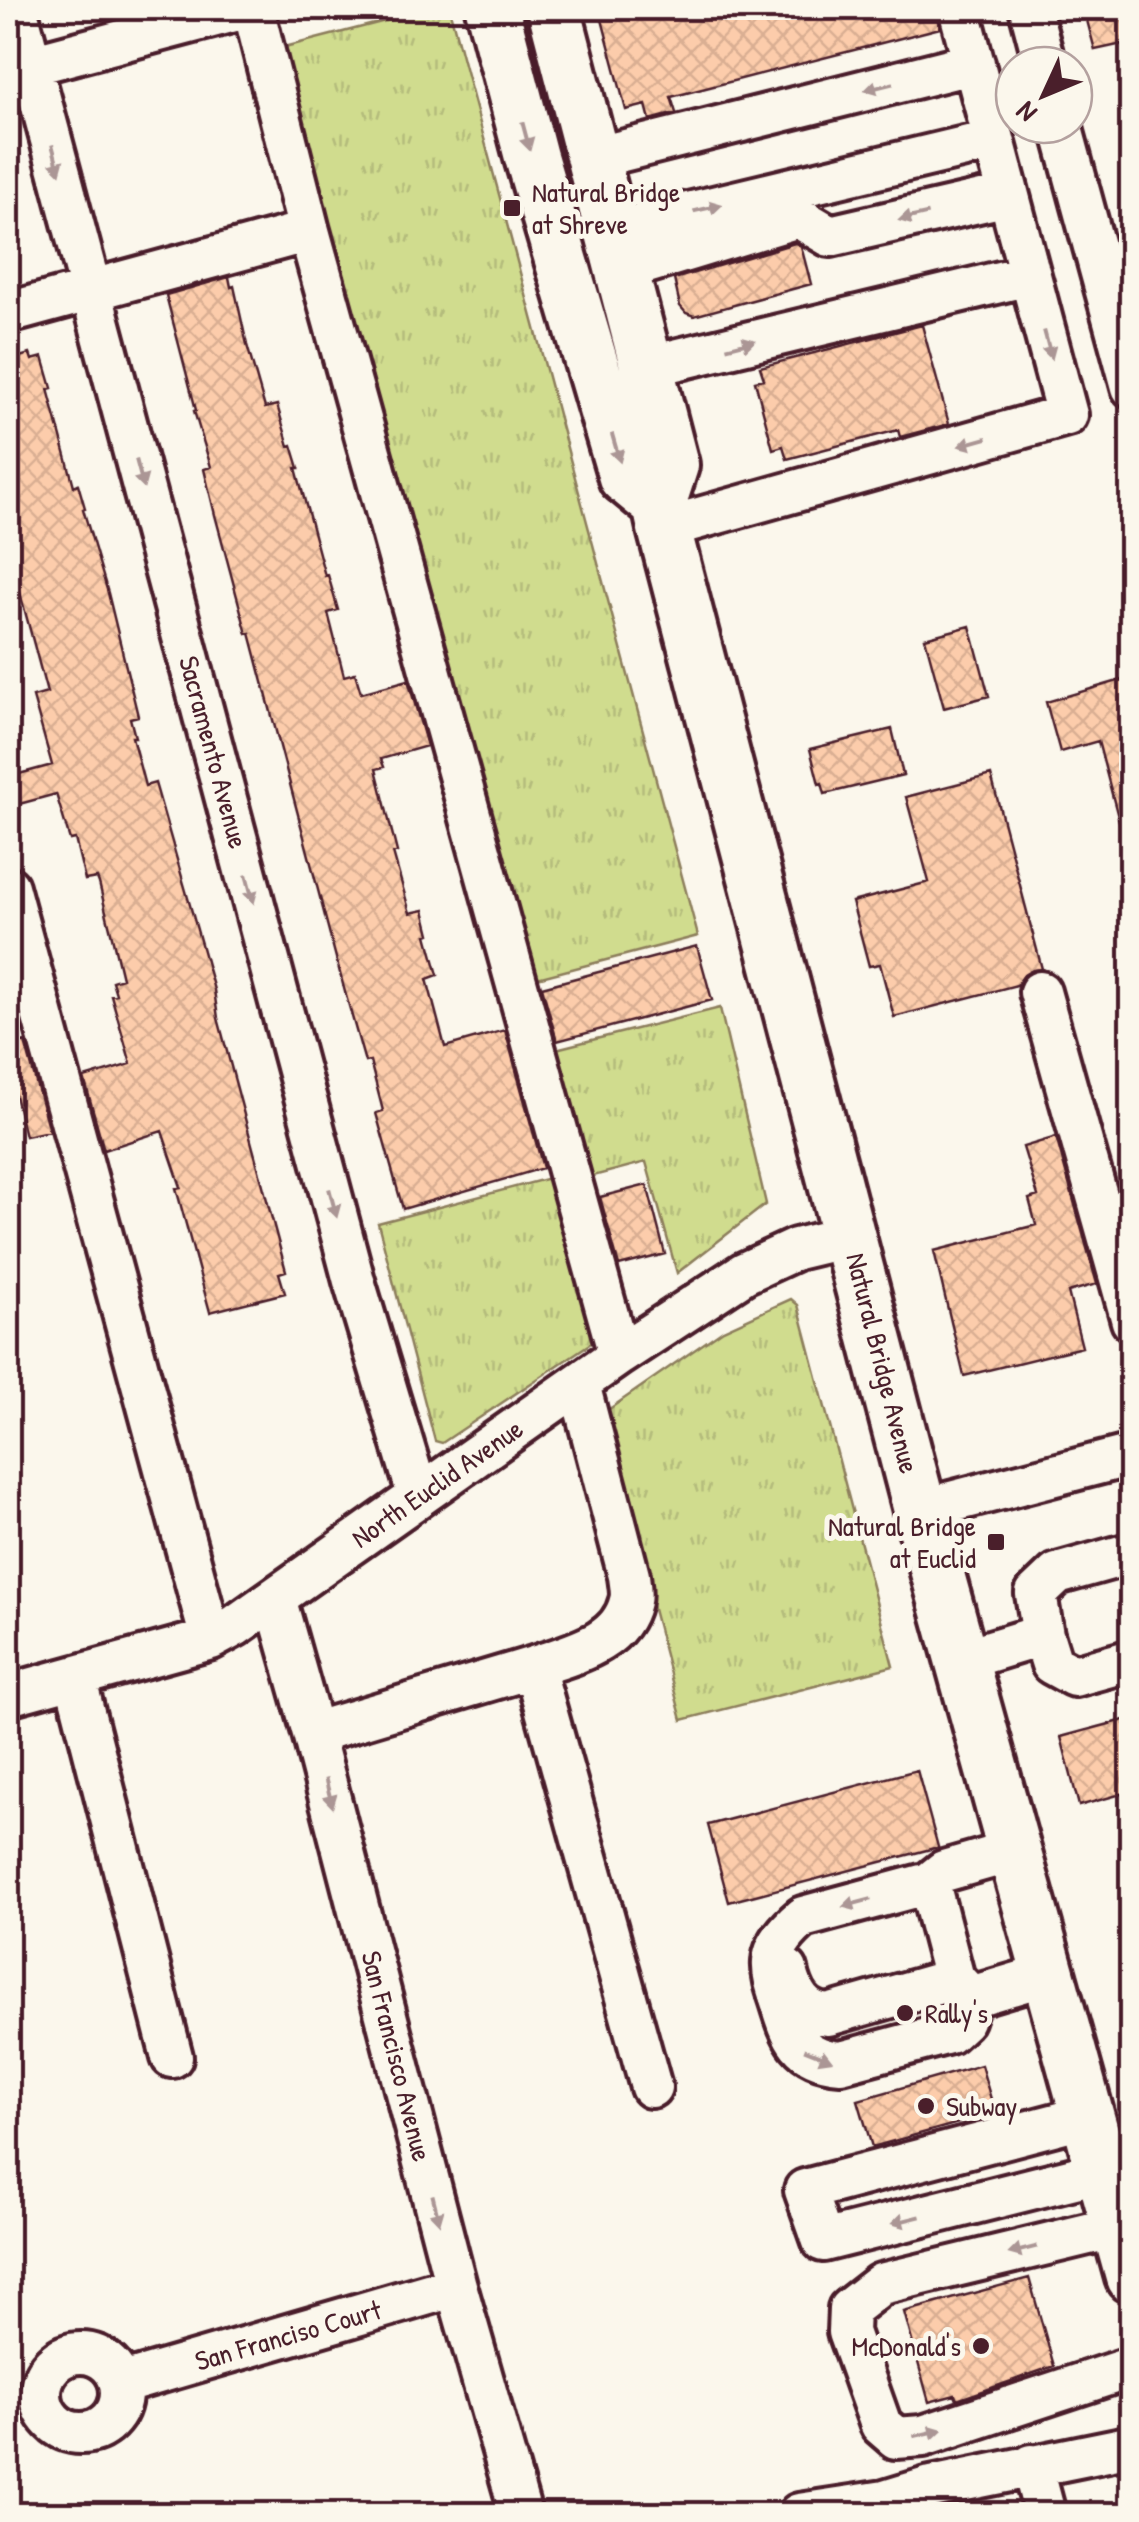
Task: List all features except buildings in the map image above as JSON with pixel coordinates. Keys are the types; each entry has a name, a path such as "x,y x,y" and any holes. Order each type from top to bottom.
{"main road":[{"path":"492,8 531,157 625,476 662,517"},
{"path":"524,8 583,197 618,249"},
{"name":"Natural Bridge Avenue","path":"554,8 672,465 662,517 920,1510 1102,2171 1124,2223 1132,2277"}],"street":[{"name":"Sacramento Avenue","path":"16,8 19,68 91,291 354,1281 418,1495"},
{"path":"19,68 246,8"},
{"path":"254,8 308,231 619,1355"},
{"path":"618,249 994,140 959,8"},
{"path":"1030,8 1040,45"},
{"path":"594,158 974,63"},
{"path":"662,517 1066,415 995,145"},
{"path":"1066,145 1132,387"},
{"path":"618,249 798,216 830,236 1008,194"},
{"path":"8,313 308,231"},
{"path":"646,367 1029,275"},
{"path":"8,887 211,1639"},
{"path":"1040,992 1132,1321"},
{"name":"North Euclid Avenue","path":"8,1696 211,1639 235,1626 619,1355 744,1272 796,1249 850,1236"},
{"path":"314,1734 534,1667 599,1643 616,1629 630,1600 630,1576 579,1384"},
{"path":"920,1510 1132,1454"},
{"path":"1132,1552 1058,1574 1036,1594 1042,1635 1052,1664 1074,1676 1132,1660"},
{"name":"San Francisco Avenue","path":"275,1598 314,1734 456,2286 521,2514"},
{"path":"962,1660 1042,1635"},
{"path":"534,1667 651,2087"},
{"path":"75,1677 172,2058"},
{"path":"930,1883 962,1988 963,2020 949,2032 841,2062 814,2057 804,2050 789,2027 775,1982 773,1960 791,1928 803,1918 930,1883 944,1871 1014,1851"},
{"path":"962,1988 1048,1974"},
{"path":"1087,2116 805,2190 823,2241 1102,2171"},
{"path":"1124,2223 881,2284 849,2310 848,2332 881,2424 896,2438 924,2436 1132,2366"},
{"name":"San Franciso Court","path":"120,2384 456,2286"},
{"path":"799,2514 885,2501 935,2501 1032,2466 1132,2446"},
{"path":"1032,2466 1046,2514"}],"green space":[{"path":"436,8 449,8 698,936 526,981 277,49"},
{"path":"720,1008 766,1204 677,1273 646,1162 582,1179 548,1051"},
{"path":"557,1176 603,1335 442,1443 435,1441 378,1223"},
{"path":"791,1299 798,1305 893,1666 682,1720 602,1414 723,1330"}],"place":[{"name":"Natural Bridge at Shreve","path":"512,208"},
{"name":"Natural Bridge at Euclid","path":"996,1542"},
{"name":"Rally's","path":"905,2013"},
{"name":"Subway","path":"926,2106"},
{"name":"McDonald's","path":"981,2346"}]}
